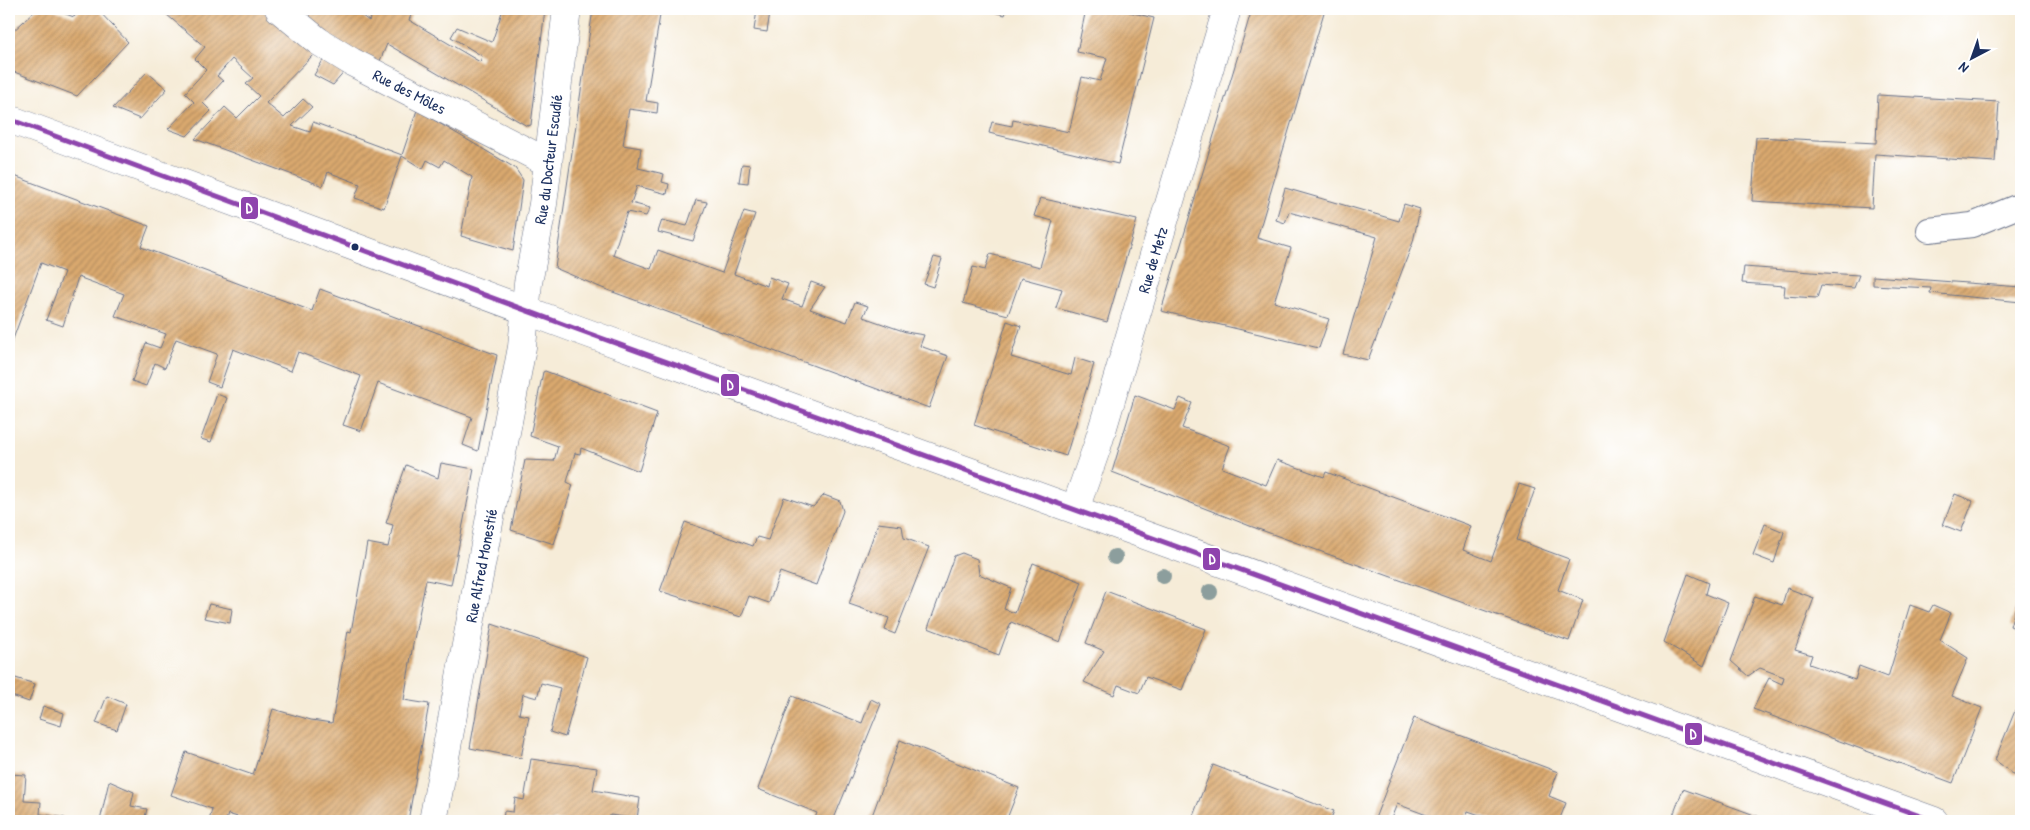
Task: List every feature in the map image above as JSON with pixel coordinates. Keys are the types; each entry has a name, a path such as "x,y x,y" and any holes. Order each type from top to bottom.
{"street":[{"name":"Rue des Môles","path":"279,9 318,41 352,62 547,162"},
{"name":"Rue du Docteur Escudié","path":"525,309 567,9"},
{"name":"Rue de Metz","path":"1075,508 1097,447 1228,9"},
{"path":"9,119 525,309 1934,821"},
{"name":"Rue Alfred Monestié","path":"433,821 520,356 525,309"}],"lane":[{"path":"1929,230 1972,225 2021,205"}],"building":[{"path":"37,9 52,9 74,17 82,9 97,9 128,42 77,96 9,70 9,35"},
{"path":"160,9 261,9 316,52 266,103 284,118 303,99 312,107 292,126 310,132 313,122 402,155 417,110 515,168 523,180 513,251 461,236 472,177 444,160 440,167 427,160 423,169 402,156 384,208 355,198 360,184 328,172 323,186 195,139 225,107 237,118 259,96 246,84 253,78 232,59 217,76 223,81 203,103 211,111 187,136 168,129 194,102 185,93 206,70 195,59 205,47"},
{"path":"290,9 353,9 369,21 375,9 392,9 397,12 399,9 405,9 412,13 409,20 480,62 482,56 451,37 457,27 492,42 503,9 545,9 531,125 527,126 387,44 377,68"},
{"path":"593,9 661,9 646,101 658,103 657,113 629,109 623,145 641,148 638,168 664,174 662,182 669,184 667,194 637,186 631,203 650,208 646,216 627,212 613,255 651,269 658,250 722,273 744,211 755,214 734,274 767,286 769,277 788,284 782,299 802,306 811,282 825,287 810,309 847,322 855,302 868,306 863,317 906,332 924,335 920,346 948,356 929,408 602,288 555,268"},
{"path":"982,9 1007,9 1005,15"},
{"path":"1086,9 1117,9 1154,18 1118,164 989,133 992,122 1012,126 1013,120 1069,132 1082,77 1100,81 1107,58 1077,52"},
{"path":"1252,9 1325,9 1257,238 1291,248 1274,302 1329,319 1319,348 1161,311"},
{"path":"757,10 770,12 767,32 754,30"},
{"path":"325,57 347,69 333,85 314,75"},
{"path":"147,72 167,89 140,119 113,108"},
{"path":"1878,95 1999,102 1995,162 1875,154 1872,208 1752,201 1756,137 1876,143"},
{"path":"742,164 750,165 748,183 739,182"},
{"path":"9,174 149,226 141,247 312,311 320,289 497,355 478,451 463,445 472,417 378,383 361,431 343,425 361,376 298,352 291,371 233,349 220,387 207,382 217,354 176,339 165,368 155,363 146,386 132,381 146,343 160,348 166,334 115,316 124,294 78,277 63,326 46,320 64,272 41,263 9,350 11,302 9,301"},
{"path":"1285,188 1399,221 1404,204 1420,209 1413,242 1368,360 1343,354 1377,237 1289,212 1285,223 1276,220"},
{"path":"1040,198 1137,220 1107,322 1056,308 1062,289 1021,278 1008,315 963,303 973,267 985,270 990,254 1040,267 1053,221 1034,216"},
{"path":"696,200 707,202 693,241 658,232 662,220 687,226"},
{"path":"934,257 942,259 933,287 924,284"},
{"path":"1744,267 1859,275 1854,288 1821,285 1817,298 1784,296 1785,286 1742,283"},
{"path":"1873,276 2021,287 2021,302 1930,293 1931,288 1873,285"},
{"path":"1007,321 1021,326 1011,357 1071,375 1075,358 1094,364 1066,456 974,425"},
{"path":"545,371 657,413 639,471 581,448 580,454 575,453 567,482 573,485 554,544 511,530 525,460 554,461 558,446 530,436 543,372"},
{"path":"217,394 227,398 211,442 201,439"},
{"path":"1135,395 1175,410 1180,398 1192,403 1182,428 1230,446 1222,468 1266,485 1277,460 1324,477 1326,472 1471,526 1463,550 1491,561 1519,484 1535,489 1517,540 1569,559 1558,590 1583,600 1569,641 1250,526 1112,472"},
{"path":"441,463 474,469 451,585 426,580 413,644 404,700 429,704 408,821 250,821 228,814 226,821 209,821 212,809 171,795 186,752 253,775 273,709 311,720 332,723 348,631 351,632 367,543 388,547 393,525 386,523 406,465 438,478"},
{"path":"1955,494 1973,501 1961,532 1943,525"},
{"path":"824,495 840,501 843,511 816,585 780,572 769,603 749,596 741,617 660,591 685,522 753,546 757,537 768,540 784,497 813,507"},
{"path":"878,523 902,526 904,538 929,547 895,634 885,630 889,618 849,604"},
{"path":"1765,524 1784,532 1774,563 1753,555"},
{"path":"962,553 977,559 979,574 1011,588 1004,609 1015,613 1033,563 1082,582 1060,642 1011,622 999,655 928,628 954,556"},
{"path":"1688,574 1709,583 1706,594 1728,603 1704,666 1664,642"},
{"path":"1787,588 1814,598 1795,650 1812,655 1809,664 1855,680 1859,666 1888,677 1910,605 1929,612 1933,605 1951,613 1940,640 1968,658 1952,696 1982,708 1953,783 1753,709 1769,678 1782,684 1784,677 1760,668 1748,676 1731,661 1755,596 1782,605"},
{"path":"2021,590 2021,631 2010,626"},
{"path":"1106,591 1206,629 1182,690 1146,677 1139,693 1118,685 1114,695 1084,682 1104,651 1086,643"},
{"path":"209,604 232,609 230,623 204,618"},
{"path":"492,624 587,657 565,737 550,732 560,688 541,683 537,698 523,694 519,714 529,716 521,758 470,748"},
{"path":"9,676 35,684 29,702 9,695"},
{"path":"107,696 126,704 117,730 96,723"},
{"path":"792,696 862,723 871,699 881,704 833,821 814,821 817,813 758,789"},
{"path":"2021,696 2021,772 2013,774 1995,760"},
{"path":"43,706 64,713 61,726 39,719"},
{"path":"1414,718 1558,772 1549,796 1566,803 1559,821 1497,821 1468,811 1465,821 1443,821 1397,804 1390,821 1374,821"},
{"path":"900,740 1019,788 1006,821 870,821"},
{"path":"531,759 597,768 593,790 640,798 637,819 610,815 609,821 503,821 504,811 513,812 515,798 524,800"},
{"path":"1213,765 1334,811 1330,821 1191,821"},
{"path":"9,774 26,775 24,801 41,802 40,814 65,818 65,821 9,821"},
{"path":"109,781 134,792 131,806 147,809 144,821 100,821"},
{"path":"1683,789 1771,821 1671,821"}],"transit line":[{"name":"D","path":"9,119 579,330 1934,821"}]}
